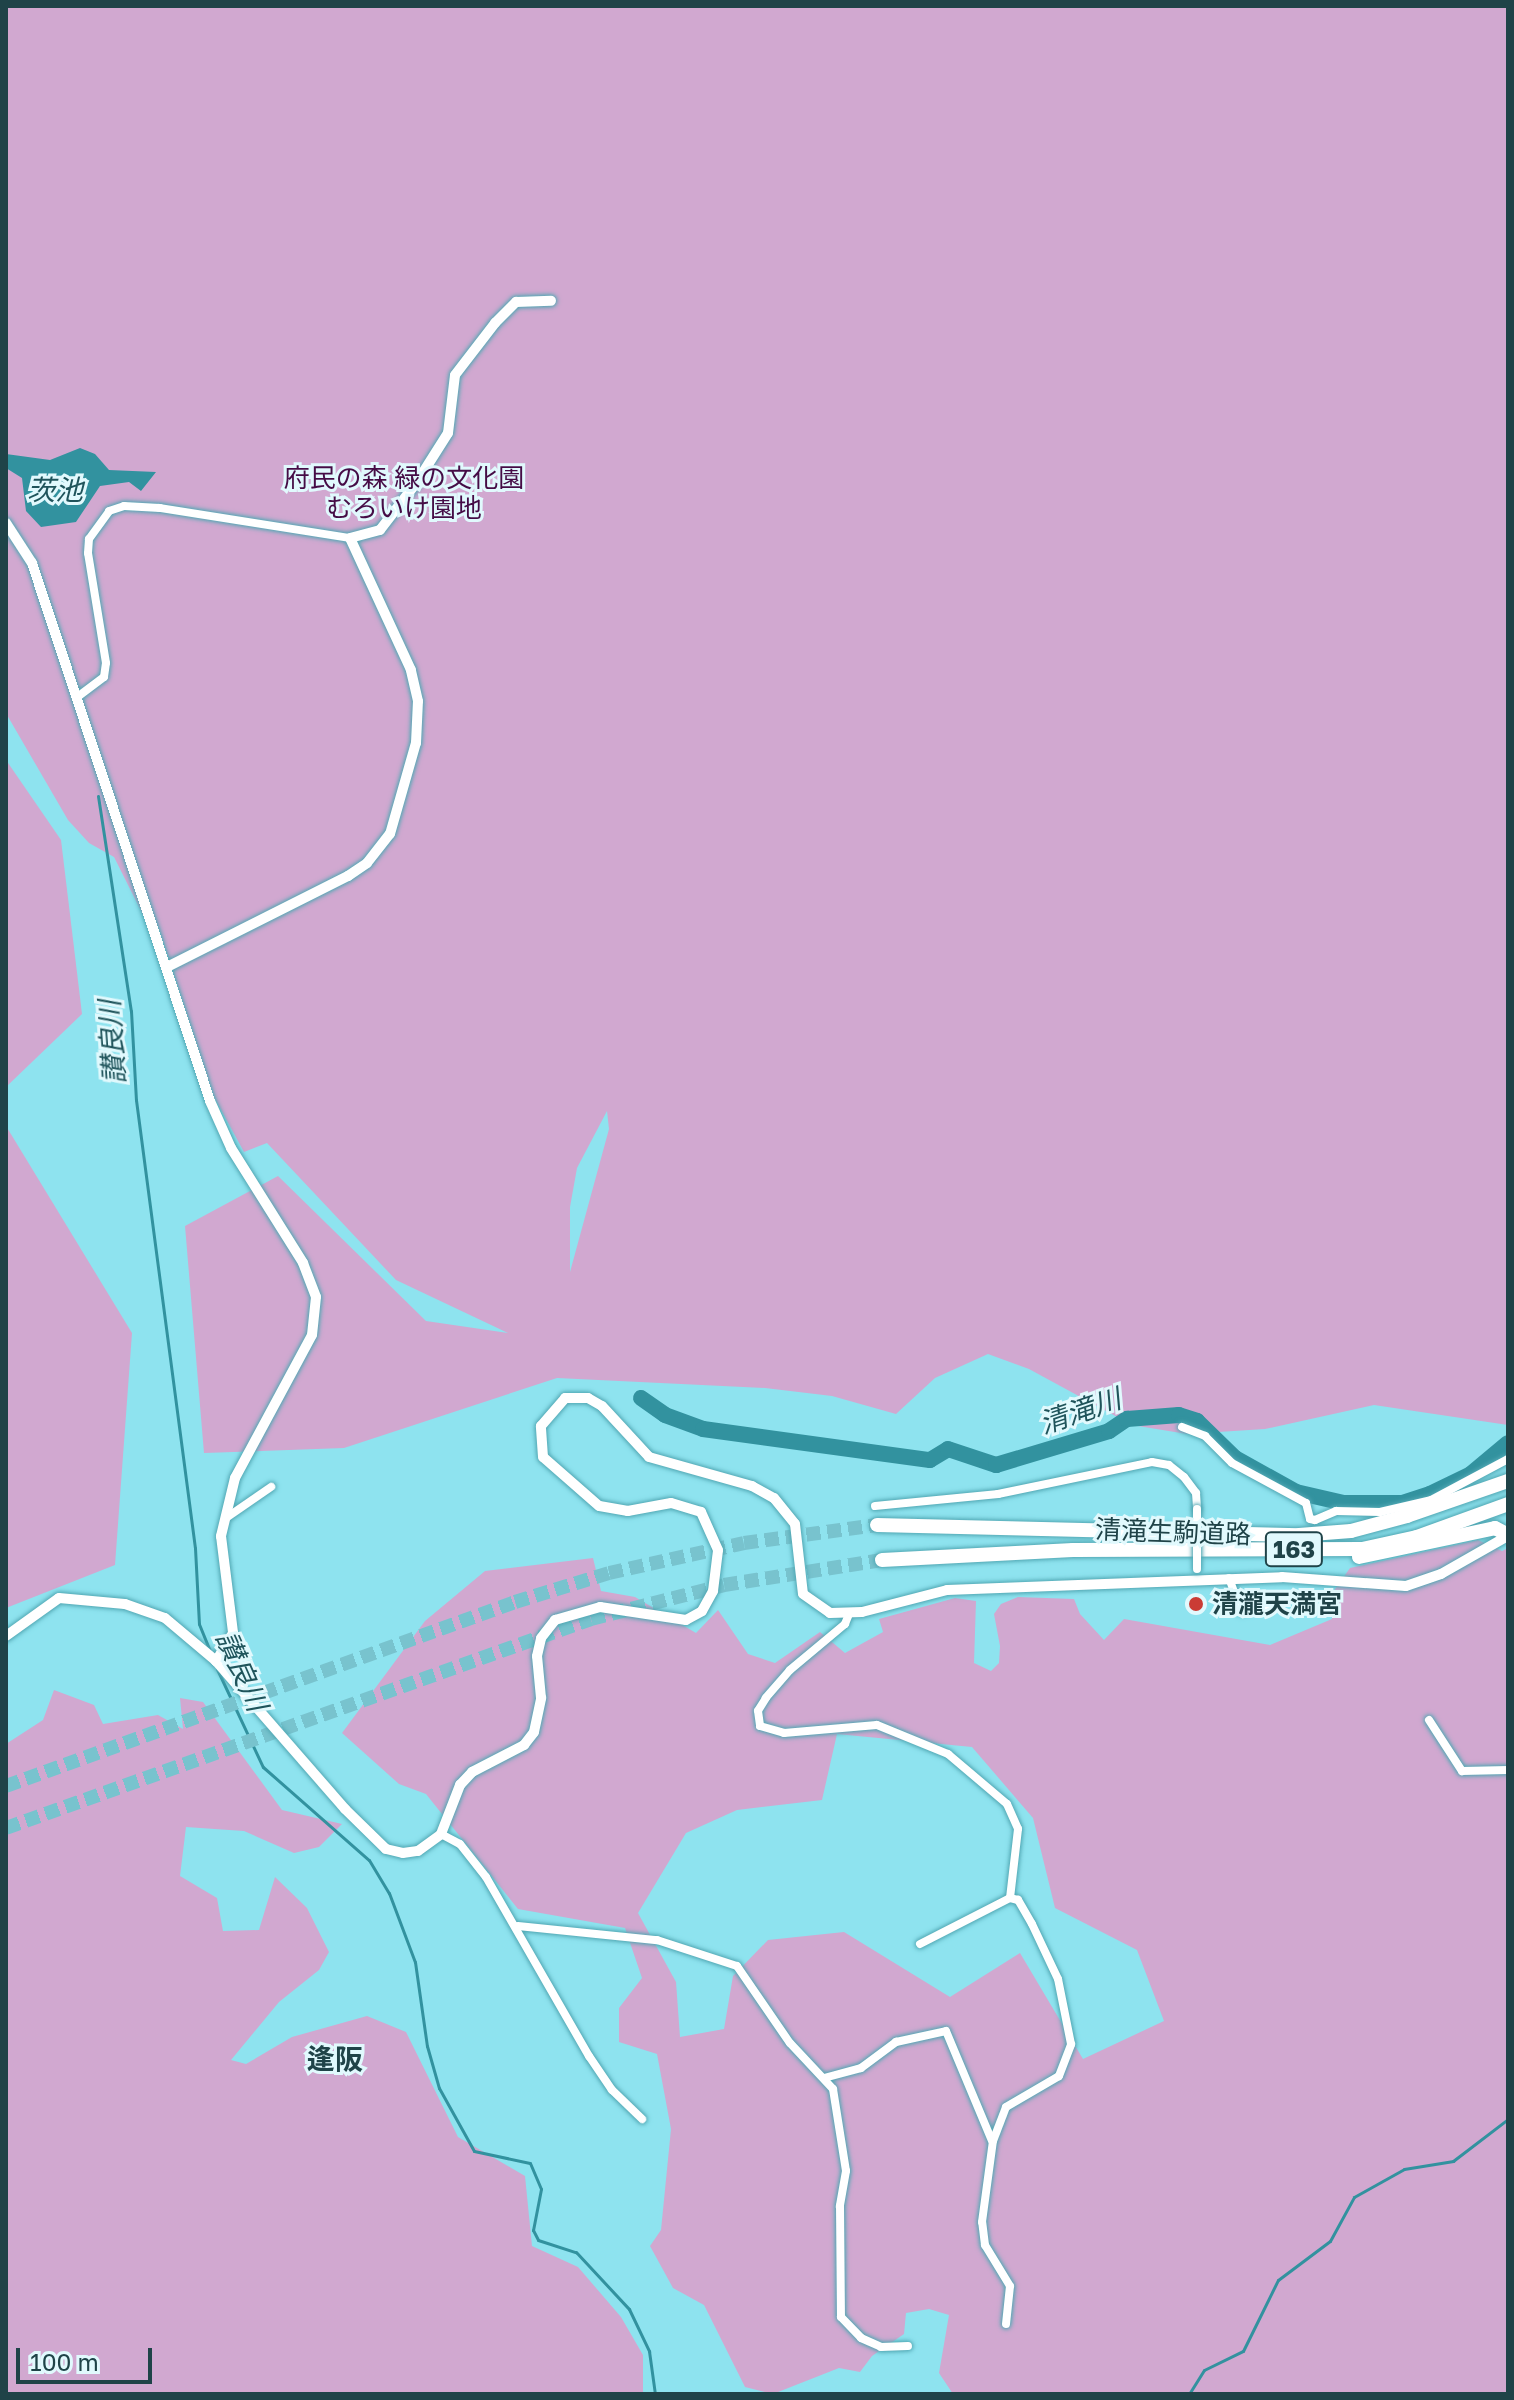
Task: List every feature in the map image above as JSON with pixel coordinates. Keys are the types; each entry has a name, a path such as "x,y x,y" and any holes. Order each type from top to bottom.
{"highway":[{"path":"1444,1506 1508,1473"},
{"name":"清滝生駒道路","path":"877,1525 1299,1535 1351,1531 1444,1506 1508,1481"},
{"name":"清滝生駒道路","path":"882,1560 1073,1550 1309,1549 1390,1543 1508,1504"},
{"name":"163","path":"1309,1549 1363,1558 1495,1528 1508,1536"}],"street":[{"path":"76,698 104,677 106,663 88,553 89,539 109,511 124,506 183,511 350,538 380,530 417,482 448,433 455,375 504,312 525,300 551,301"},
{"path":"6,523 32,563 231,1148 303,1263 316,1297 312,1335 235,1478 221,1536 233,1633 216,1661"},
{"path":"167,967 348,876 382,846 397,819 420,724 417,694 350,538"},
{"path":"6,1636 59,1598 125,1604 165,1618 216,1661 289,1750 386,1849 418,1851 441,1834 460,1785 472,1772 524,1745 534,1732 541,1698 537,1656 541,1638 555,1620 600,1607 686,1620 702,1611 713,1591 718,1550 701,1512 671,1503 608,1509 557,1474 543,1457 540,1437 556,1402 574,1396 588,1398 610,1413 649,1457 752,1486 774,1498 795,1524 803,1594 830,1613 849,1614 947,1590 1197,1574 1229,1578 1333,1579 1406,1586 1441,1574 1508,1536"},
{"path":"1182,1427 1205,1436 1232,1463 1306,1503 1315,1520 1336,1511 1380,1512 1431,1500 1508,1459"},
{"path":"875,1506 998,1494 1152,1462 1169,1465 1184,1477 1196,1493 1197,1574"},
{"path":"225,1519 271,1487"},
{"path":"1229,1578 1241,1611 1268,1605"},
{"path":"849,1614 845,1624 790,1670 766,1698 758,1711 760,1726 784,1733 877,1725 948,1754 979,1776 1013,1817 1018,1843 1010,1898"},
{"path":"1429,1720 1462,1771 1508,1770"},
{"path":"441,1834 460,1844 518,1926 589,2056 612,2090 642,2119"},
{"path":"920,1944 1010,1898 1018,1900 1058,1979 1071,2044 1059,2076 1006,2107 993,2141 982,2222 985,2245 1010,2286 1006,2324"},
{"path":"518,1926 657,1940 737,1966 790,2043 833,2089 845,2139 841,2317 861,2338 881,2347 908,2346"},
{"path":"824,2078 861,2068 896,2042 946,2031 993,2141"}],"green space":[{"name":"府民の森 緑の文化園 むろいけ園地","path":"6,6 1508,6 1508,1425 1374,1405 1265,1429 1187,1434 1132,1425 1029,1369 988,1354 935,1378 896,1414 832,1396 765,1388 557,1378 344,1448 204,1453 185,1226 278,1176 426,1321 508,1333 396,1280 267,1143 244,1152 214,1097 158,926 143,915 114,857 89,843 68,820 7,715","holes":["607,1111 609,1129 570,1272 570,1207 577,1168"]},
{"path":"6,760 61,840 82,1014 6,1087"},
{"path":"6,1126 132,1333 115,1565 6,1608"},
{"path":"1478,1540 1502,1551 1508,1548 1508,2394 953,2394 939,2373 949,2315 929,2309 906,2313 904,2334 872,2356 860,2372 839,2368 773,2394 745,2387 704,2305 673,2288 650,2246 661,2230 671,2129 657,2054 619,2042 619,2008 642,1978 625,1928 518,1909 426,1794 399,1784 342,1733 425,1621 485,1571 593,1558 601,1591 635,1597 696,1633 718,1610 748,1654 775,1663 820,1632 845,1653 883,1632 879,1619 955,1598 976,1601 974,1663 991,1671 999,1663 1000,1646 994,1614 1001,1604 1018,1597 1074,1599 1080,1614 1104,1640 1124,1619 1270,1645 1332,1619 1333,1592 1350,1568","holes":["837,1734 972,1747 1033,1818 1055,1908 1137,1950 1164,2021 1083,2059 1020,1953 950,1997 844,1932 768,1940 733,1976 724,2029 680,2037 676,1982 638,1913 686,1833 737,1810 822,1800"]},
{"path":"54,1690 94,1705 103,1724 158,1715 183,1729 180,1698 203,1702 282,1810 342,1824 319,1847 294,1853 244,1831 186,1827 180,1876 217,1898 223,1931 259,1930 275,1877 307,1908 329,1952 319,1970 279,2002 231,2060 246,2064 292,2037 367,2016 406,2032 458,2137 525,2176 532,2246 578,2267 621,2317 643,2355 643,2394 6,2394 6,1744 43,1720"}],"water":[{"name":"茨池","path":"80,448 95,454 109,470 156,472 141,491 129,482 100,486 76,522 41,527 26,511 22,478 6,468 6,454 50,460"}],"waterway":[{"name":"讃良川","path":"98,796 131,1011 136,1100 195,1548 199,1624 210,1651"},
{"name":"清滝川","path":"641,1398 665,1415 703,1429 930,1460 948,1449 996,1465 1109,1431 1127,1419 1179,1415 1197,1421 1235,1458 1296,1492 1344,1503 1402,1503 1430,1494 1471,1474 1508,1443"},
{"name":"讃良川","path":"217,1669 263,1767 369,1860 389,1893 415,1962 427,2046 439,2088 474,2151 530,2163 541,2189 533,2230 538,2240 576,2252 629,2309 649,2351 655,2394"},
{"name":"讃良川","path":"1189,2394 1204,2370 1243,2351 1278,2280 1330,2241 1354,2197 1404,2169 1453,2161 1508,2119"}],"tunnel":[{"path":"6,1786 515,1602 609,1573 744,1543 877,1525"},
{"path":"6,1828 591,1619 724,1585 882,1560"}],"place":[{"name":"清瀧天満宮","path":"1196,1604"}],"district":[{"name":"逢阪","path":"335,2059"}]}
